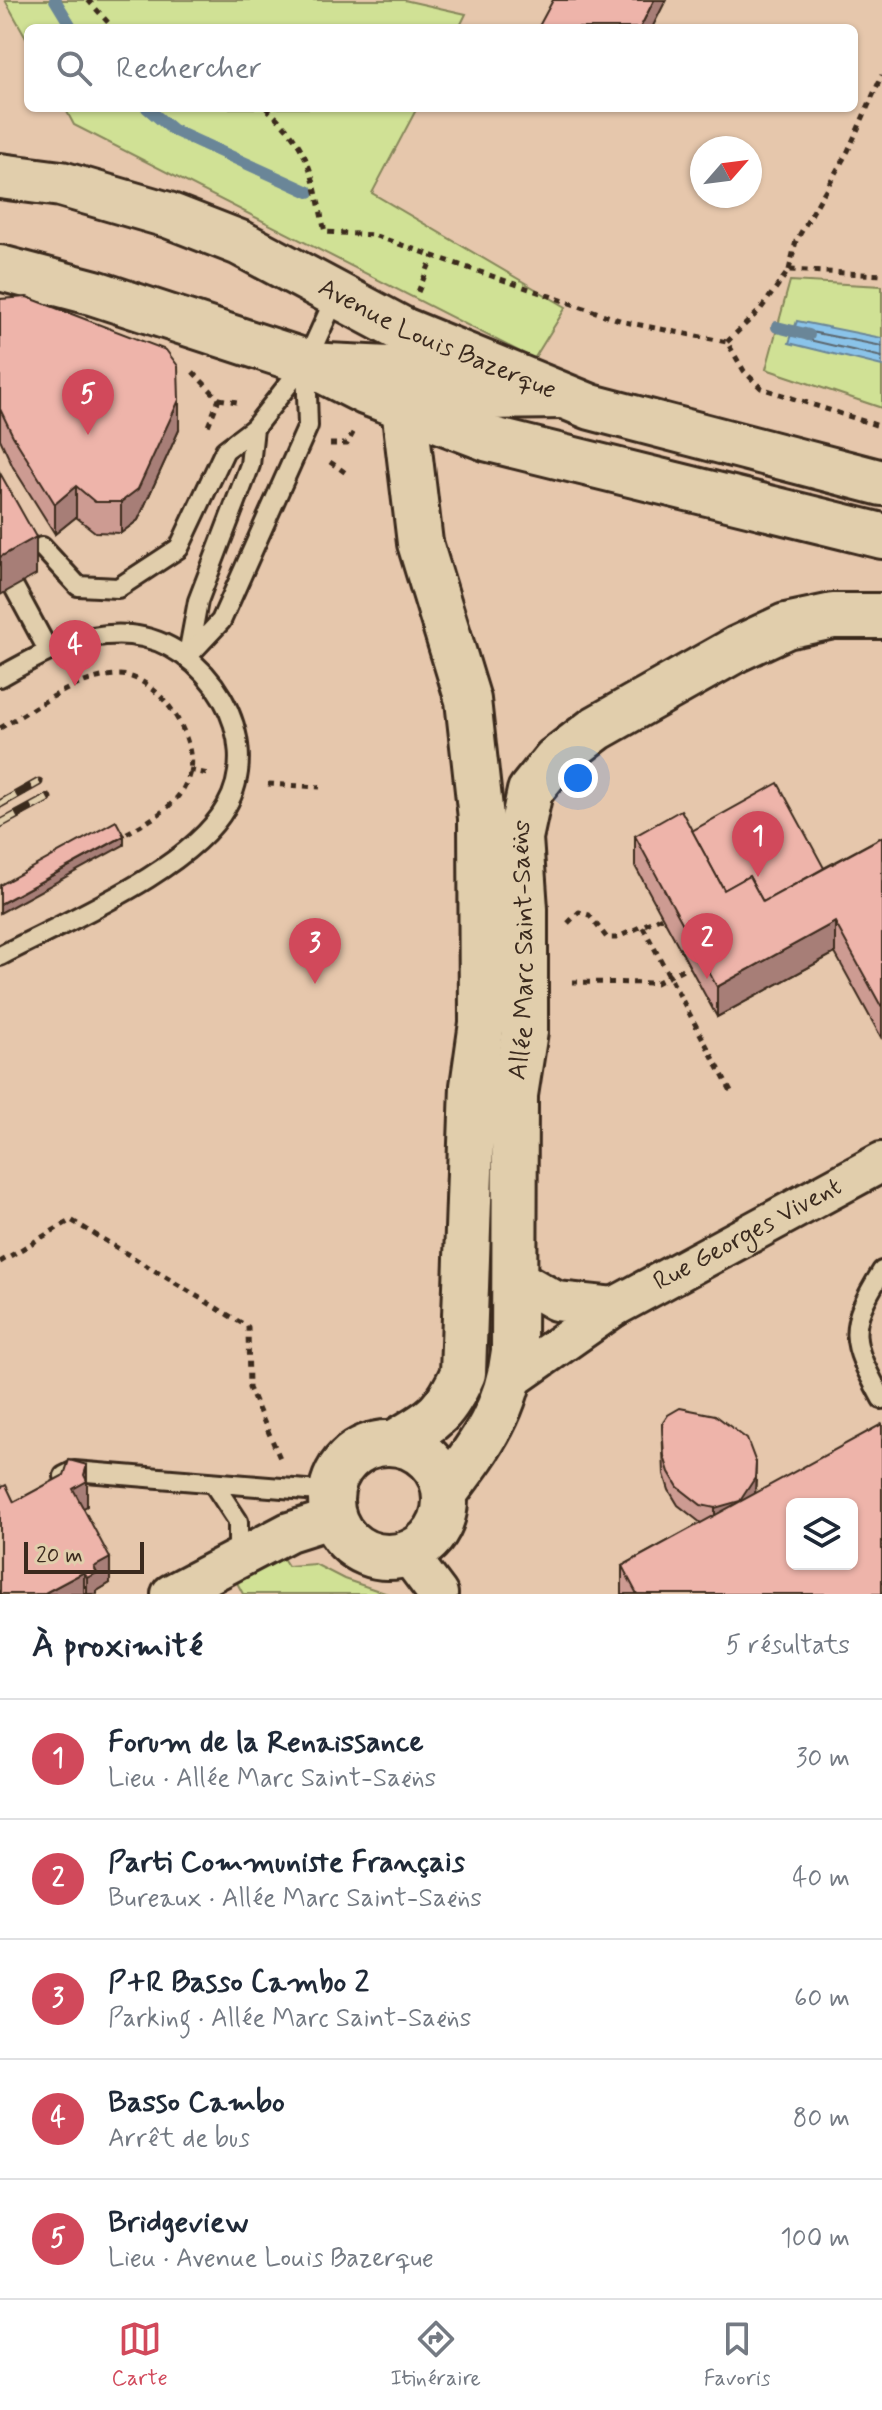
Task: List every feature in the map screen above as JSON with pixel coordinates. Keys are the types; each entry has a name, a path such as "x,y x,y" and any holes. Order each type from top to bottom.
{"street":[{"name":"Avenue Louis Bazerque","path":"0,176 61,184 168,215 240,243 403,330 608,413 882,483"},
{"path":"0,268 306,362 404,407 503,443 882,536"},
{"path":"306,362 389,366 485,400 570,399"},
{"name":"Allée Marc Saint-Saëns","path":"394,1443 435,1419 449,1404 463,1373 473,1086 482,1023 481,818 468,700 420,543 404,407"},
{"name":"Allée Marc Saint-Saëns","path":"445,1493 496,1421 510,1380 515,1095 525,1031 525,909 520,838 530,791 555,760 597,728 737,649 786,626 833,616 882,616"},
{"name":"Rue Georges Vivent","path":"510,1380 614,1307 882,1162"},
{"path":"512,1276 556,1301 614,1307"},
{"path":"464,1349 556,1301"},
{"path":"394,1443 413,1448 429,1459 440,1475 445,1493 442,1519 429,1540 408,1554 386,1557 363,1552 345,1538 332,1505 334,1479 348,1458 370,1445 394,1443"},
{"path":"171,1594 289,1532 332,1505"},
{"path":"408,1554 438,1594"}],"lane":[{"path":"42,547 78,586 118,588 179,548 225,450 254,428 306,362 337,294"},
{"path":"188,656 221,621 308,426 306,362"},
{"path":"188,656 198,601 250,465 254,428"},
{"path":"14,587 48,650"},
{"path":"0,677 48,650 80,637 130,635 153,639 188,656 223,698 240,742 236,779 227,806 207,834 157,872 0,956"},
{"path":"882,1271 861,1306 856,1323 863,1364 882,1399"},
{"path":"49,1484 74,1471 285,1487 332,1505"},
{"path":"213,1483 238,1521 238,1557"}],"path":[{"path":"88,0 109,24"},
{"path":"727,342 760,310 789,270 796,241 848,151 882,75"},
{"path":"271,112 291,129 308,158 325,232 373,235 625,322 727,342 744,371 761,388 882,427"},
{"path":"789,270 882,275"},
{"path":"204,329 188,367 219,399 207,429"},
{"path":"333,445 347,444 357,426"},
{"path":"330,462 346,473"},
{"path":"0,728 84,682 120,674 159,690 191,746 188,779 162,814 112,842"},
{"path":"268,784 320,787"},
{"path":"563,935 568,923 579,912 589,915 607,938 643,927 662,917"},
{"path":"643,927 732,1093"},
{"path":"572,982 656,983 689,966"},
{"path":"3,1260 71,1220 248,1327 249,1388 279,1451 285,1487"}],"green space":[{"path":"5,0 404,0 466,14 461,24 24,24 24,34"},
{"path":"67,112 415,112 372,193 566,307 534,359 74,125"},
{"path":"790,281 882,286 882,408 766,369"},
{"path":"281,1555 288,1566 315,1564 344,1579 388,1594 243,1594 235,1579"}],"water":[{"path":"797,321 882,338 882,366 789,343"}],"building":[{"path":"553,0 654,0 642,24 540,24"},
{"path":"27,297 166,350 178,366 179,400 138,489 121,502 95,502 76,486 55,504 0,409 0,299"},
{"path":"0,473 36,537 0,557"},
{"path":"778,783 824,868 763,902 749,876 724,890 692,831"},
{"path":"681,810 724,890 749,876 763,902 882,837 882,1008 835,922 717,987 635,836"},
{"path":"116,821 124,836 0,904 0,885"},
{"path":"680,1408 715,1415 747,1439 756,1463 755,1478 740,1501 715,1508 701,1505 678,1487 664,1456 662,1424 668,1415"},
{"path":"882,1424 882,1594 637,1594 622,1566"},
{"path":"69,1460 87,1465 84,1475 87,1481 73,1489 110,1558 94,1567 97,1573 87,1578 84,1572 43,1594 0,1594 0,1488 6,1485 14,1502 64,1475"}],"waterway":[{"path":"55,0 70,24"},
{"path":"152,112 173,130 309,192"},
{"path":"777,327 809,335"}],"railway":[{"path":"0,804 39,782"},
{"path":"0,824 48,798"}],"place":[{"name":"Bridgeview","path":"88,435"},
{"name":"Basso Cambo","path":"75,686"},
{"name":"Forum de la Renaissance","path":"758,877"},
{"name":"Parti Communiste Français","path":"707,979"},
{"name":"P+R Basso Cambo 2","path":"315,984"}]}
